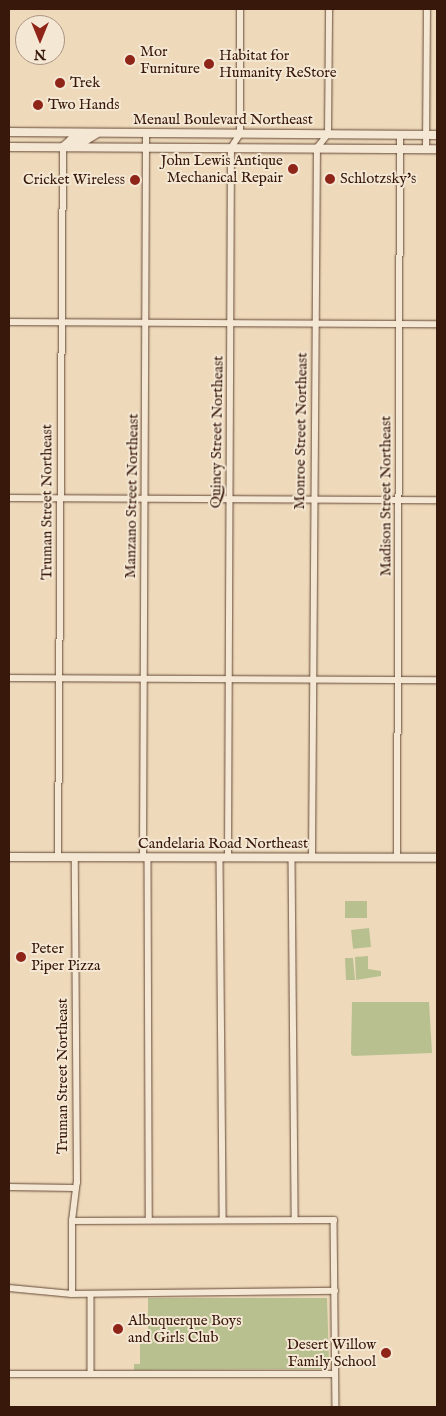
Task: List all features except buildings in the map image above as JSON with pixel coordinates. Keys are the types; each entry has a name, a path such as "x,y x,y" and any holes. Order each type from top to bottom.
{"main road":[{"name":"Menaul Boulevard Northeast","path":"9,132 437,135"},
{"path":"63,147 71,140 86,140 98,133"},
{"name":"Menaul Boulevard Northeast","path":"9,147 437,149"},
{"name":"Candelaria Road Northeast","path":"9,857 437,858"}],"street":[{"path":"231,148 240,134 240,9"},
{"path":"316,148 328,134 329,9"},
{"path":"426,149 427,9"},
{"name":"Manzano Street Northeast","path":"146,134 147,323 143,679 150,1220"},
{"name":"Madison Street Northeast","path":"397,857 400,135"},
{"name":"Truman Street Northeast","path":"58,857 60,322 63,147"},
{"name":"Quincy Street Northeast","path":"223,1220 224,858 228,678 231,148"},
{"name":"Monroe Street Northeast","path":"312,858 316,148"},
{"path":"9,322 437,324"},
{"path":"9,498 437,500"},
{"path":"9,678 437,680"},
{"name":"Truman Street Northeast","path":"72,1294 76,858"},
{"path":"292,858 295,1219"},
{"path":"9,1188 74,1188"},
{"path":"72,1221 334,1220 336,1407"},
{"path":"9,1288 72,1294 335,1292"},
{"path":"91,1294 91,1374"},
{"path":"9,1374 335,1374"}],"green space":[{"path":"345,901 367,901 367,918 345,918"},
{"path":"369,928 371,947 353,949 351,930"},
{"path":"368,956 368,969 381,971 381,976 356,980 355,957"},
{"path":"345,958 353,958 355,980 346,980"},
{"path":"352,1002 429,1002 432,1053 353,1056 351,1054"},
{"path":"148,1298 327,1298 329,1363 324,1369 134,1370 134,1364 140,1364 140,1334 148,1334"}],"place":[{"name":"Mor Furniture","path":"130,60"},
{"name":"Habitat for Humanity ReStore","path":"209,64"},
{"name":"Trek","path":"60,83"},
{"name":"Two Hands","path":"38,105"},
{"name":"John Lewis Antique Mechanical Repair","path":"293,169"},
{"name":"Schlotzsky's","path":"330,179"},
{"name":"Cricket Wireless","path":"135,180"},
{"name":"Peter Piper Pizza","path":"21,957"},
{"name":"Albuquerque Boys and Girls Club","path":"118,1329"},
{"name":"Desert Willow Family School","path":"386,1353"}]}
